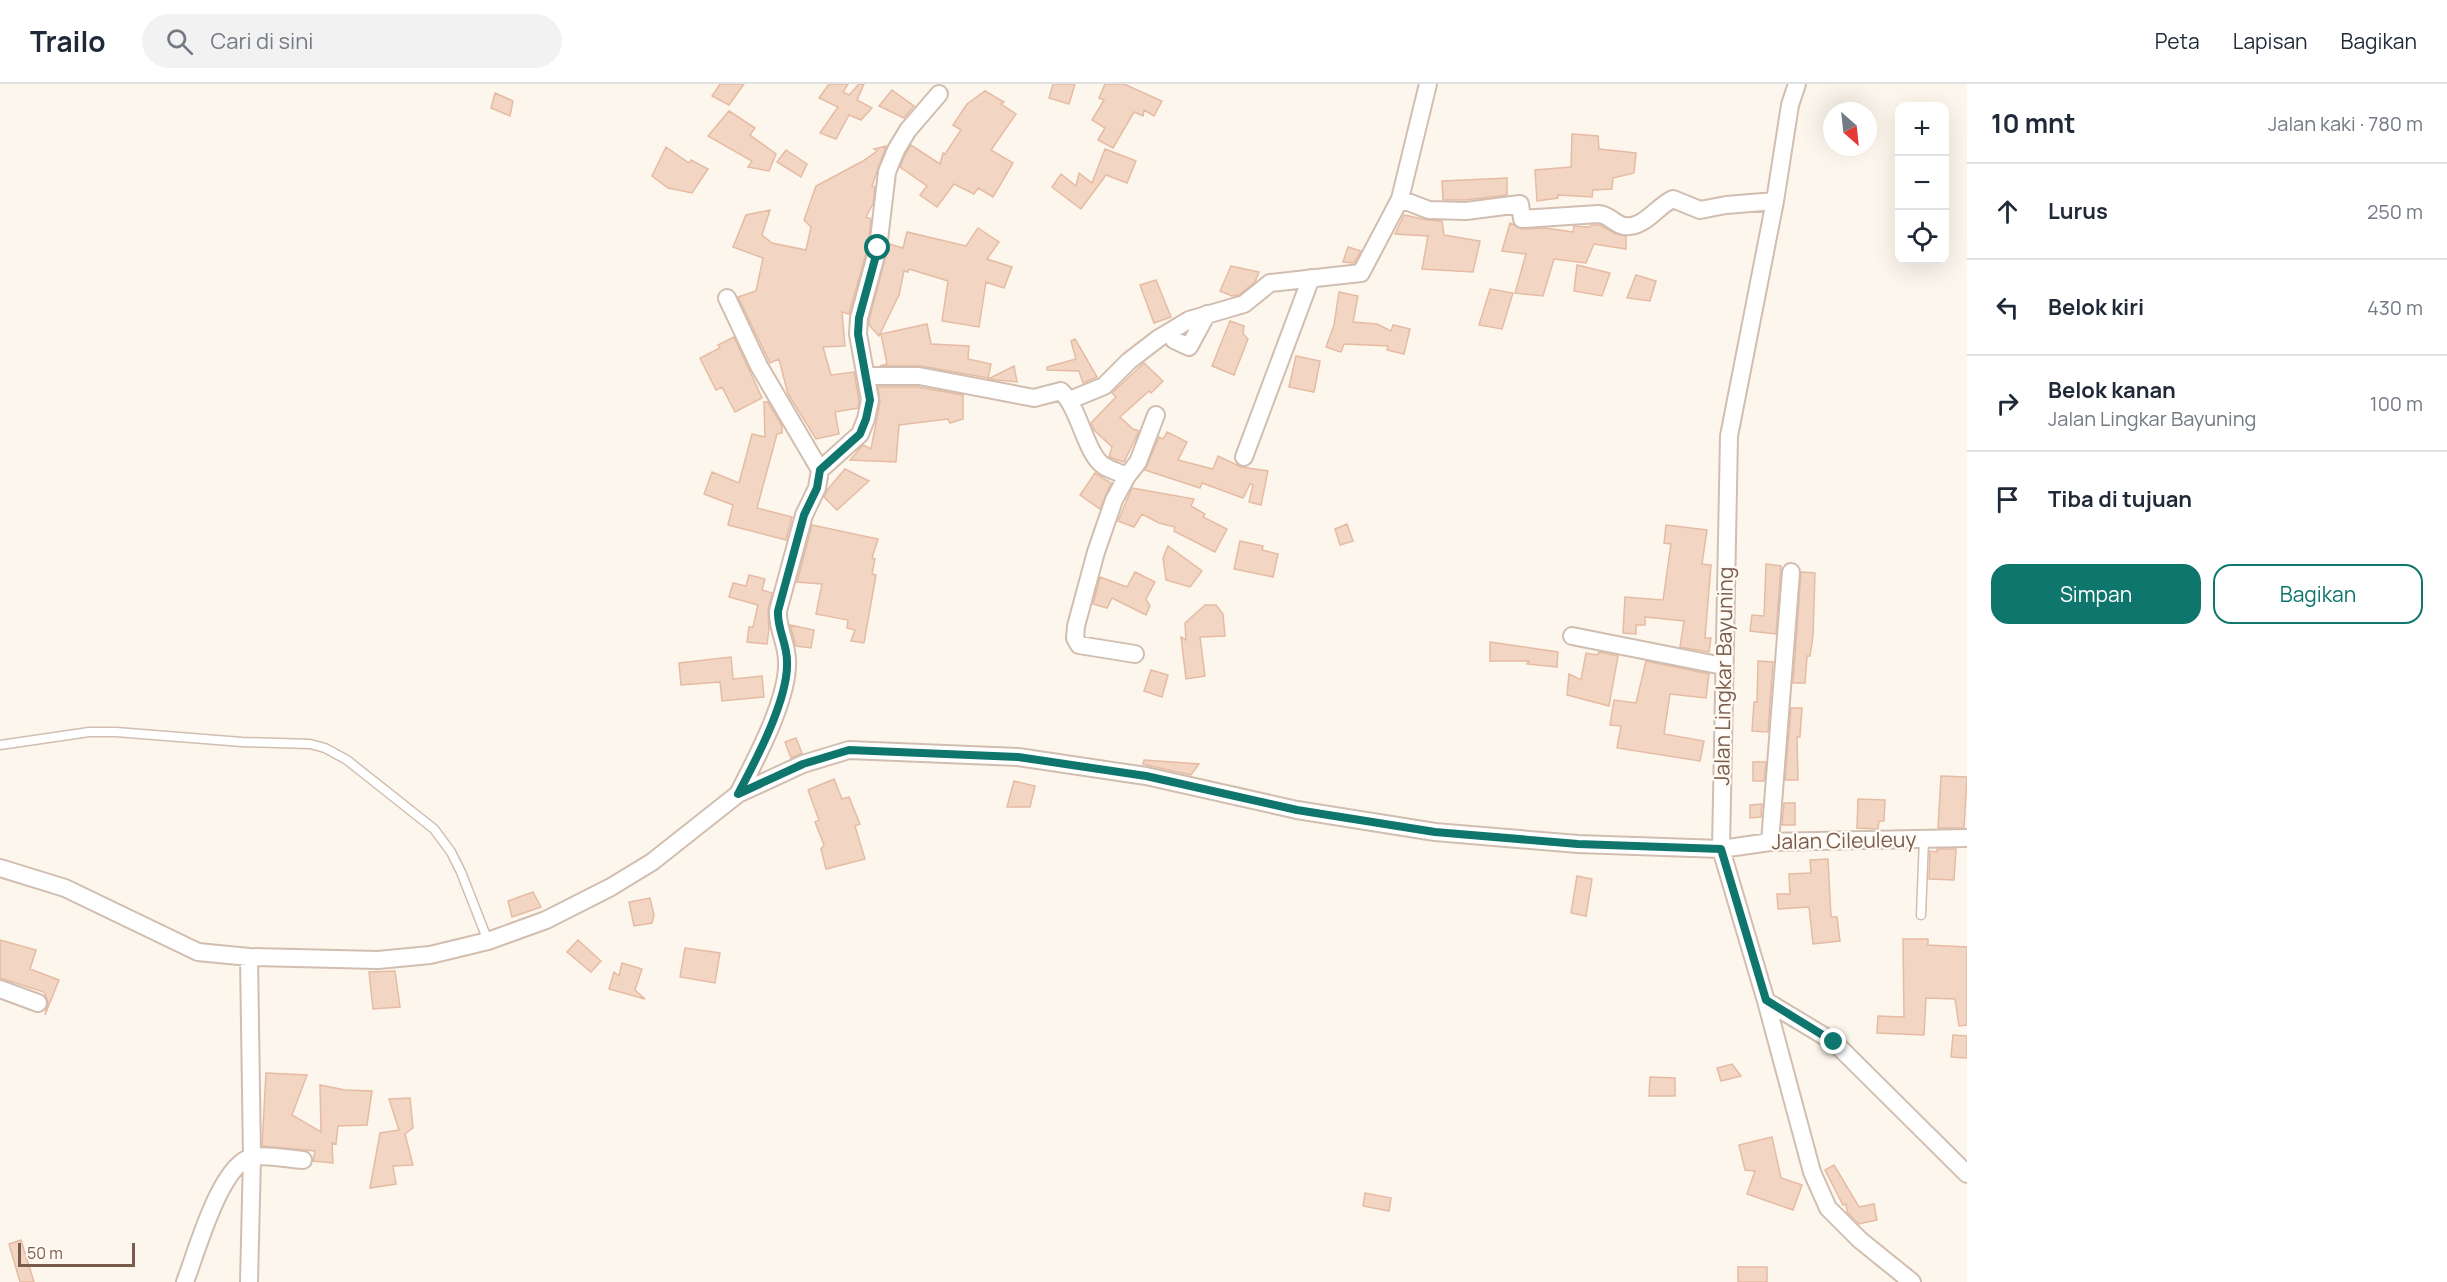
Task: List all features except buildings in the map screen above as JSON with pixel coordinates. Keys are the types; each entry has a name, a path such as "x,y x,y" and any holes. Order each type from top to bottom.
{"street":[{"path":"1070,400 1104,386 1159,338 1189,320 1244,304 1270,283 1361,273 1400,199 1428,84"},
{"name":"Jalan Lingkar Bayuning","path":"1797,84 1790,105 1775,201 1729,436 1721,849 1766,1000 1812,1172 1828,1208 1860,1240 1912,1282"},
{"path":"0,868 65,888 198,951 249,957 387,960 430,955 488,941 546,920 611,887 652,862 738,794 760,753 774,718 787,674 788,659 777,622 778,611 804,515 817,488 820,470 860,434 866,419 870,400 858,334 859,318 878,248 887,172 908,130 939,94"},
{"path":"1400,199 1429,210 1466,211 1520,204 1522,219 1607,214 1621,225 1627,226 1635,225 1650,217 1673,199 1700,210 1726,205 1775,201"},
{"path":"1244,457 1311,278"},
{"path":"727,298 759,366 820,470"},
{"path":"1174,340 1189,347 1207,314"},
{"path":"866,376 919,376 1034,398 1061,391 1070,400 1094,455 1105,467 1127,476"},
{"path":"1135,654 1085,647 1079,645 1075,638 1096,552 1114,500 1127,476 1138,462 1156,415"},
{"path":"1770,842 1791,572"},
{"path":"1572,636 1723,666"},
{"name":"Jalan Cileuleuy","path":"738,794 803,764 849,750 1018,757 1146,776 1297,810 1435,832 1578,844 1721,849 1770,842 1967,838"},
{"path":"249,957 252,1157 249,1282"},
{"path":"0,989 38,1003"},
{"path":"1766,1000 1834,1042 1967,1174"},
{"path":"185,1282 203,1227 228,1176 242,1162 252,1157 303,1160"}],"lane":[{"path":"0,745 89,732 116,732 242,742 310,744 325,748 347,760 434,829 451,852 461,872 488,941"},
{"path":"1921,915 1924,839"}],"route":[{"path":"878,248 859,318 858,334 870,400 866,419 860,434 820,470 817,488 804,515 778,611 777,622 788,659 787,674 774,718 760,753 738,794 803,764 849,750 1018,757 1146,776 1297,810 1435,832 1578,844 1721,849 1766,1000 1834,1042"}]}
